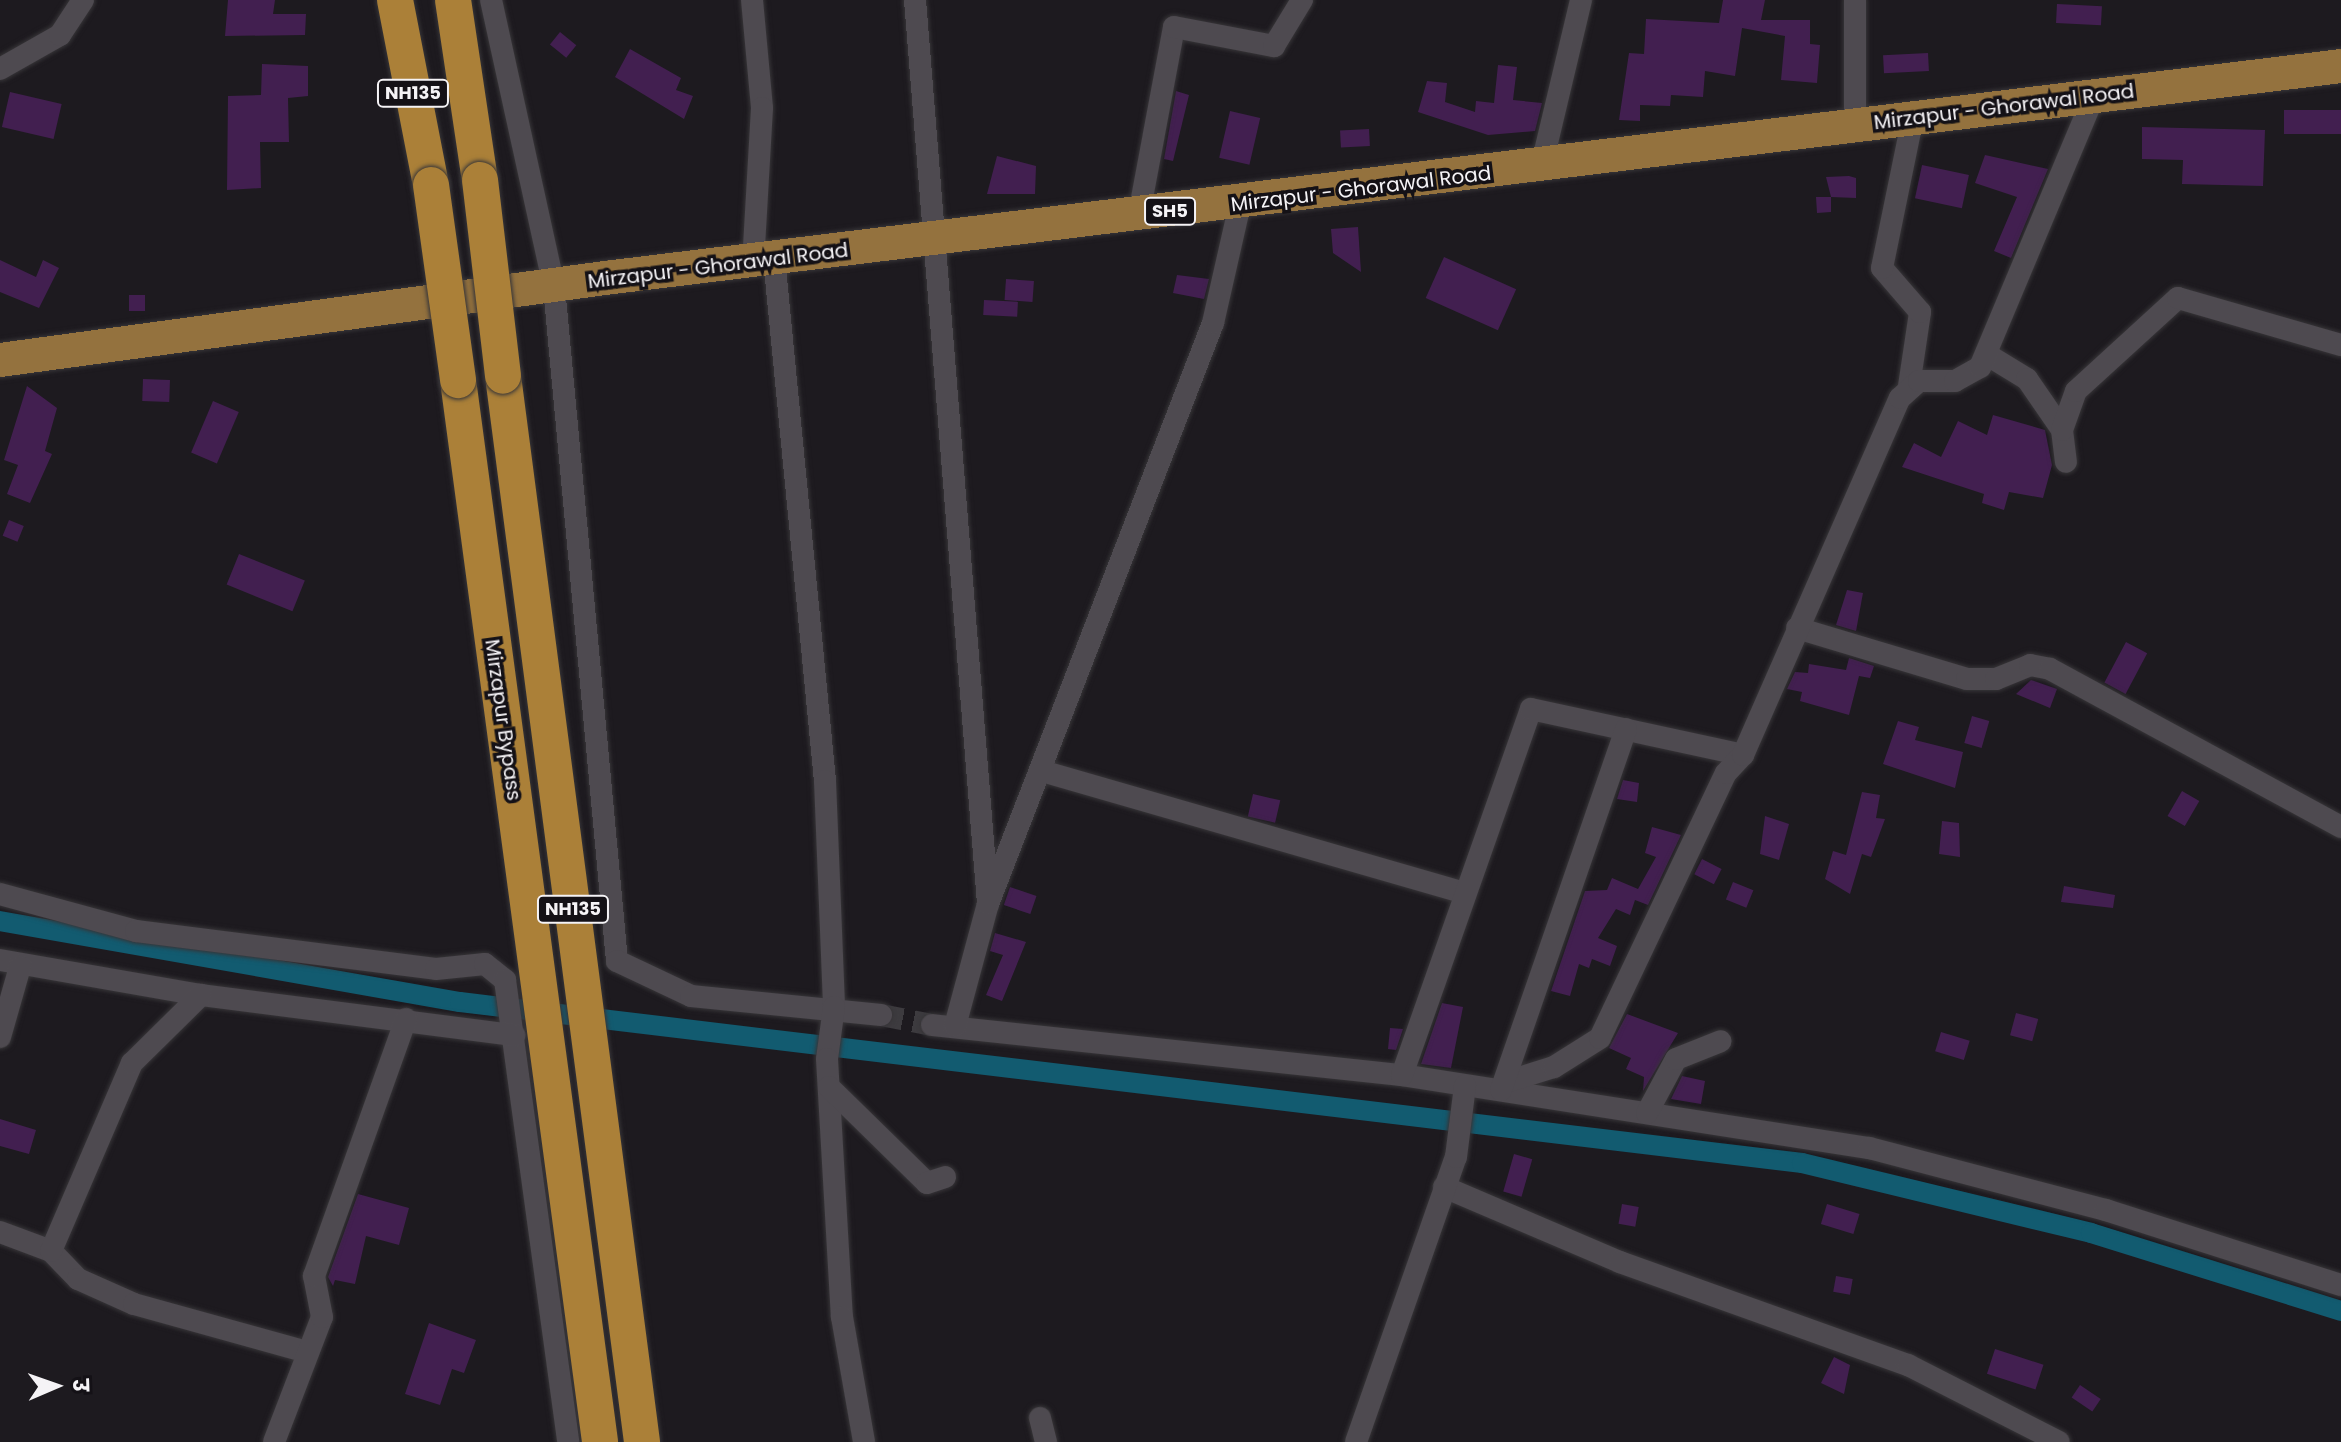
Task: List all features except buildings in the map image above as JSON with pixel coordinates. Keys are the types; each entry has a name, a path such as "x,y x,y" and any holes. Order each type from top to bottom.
{"highway":[{"name":"Mirzapur Bypass","path":"395,0 431,185 600,1442"},
{"name":"NH135","path":"453,0 480,180 642,1442"}],"main road":[{"name":"Mirzapur - Ghorawal Road","path":"0,360 764,260 1541,168 1855,124 2341,66"}],"street":[{"path":"491,0 554,287 617,961 691,996 831,1018 881,1015"},
{"path":"752,0 762,108 764,260 807,555 831,1018 827,1059 842,1317 864,1442"},
{"path":"915,0 939,240 988,904"},
{"path":"1139,214 1174,27 1274,46 1302,0"},
{"path":"1541,168 1581,0"},
{"path":"1855,0 1855,124"},
{"path":"0,69 60,35 74,3"},
{"path":"1909,386 1963,378 1986,354 2094,96"},
{"path":"1503,1088 1554,1067 1600,1038 1726,773 1743,755 1797,628 1909,386 1920,312 1882,268 1913,117"},
{"path":"1240,204 1213,323 988,904 944,1026 1082,1047 1402,1075 1465,1086 1503,1088 1869,1148 2106,1210 2341,1285"},
{"path":"2066,462 2062,430 2076,391 2178,298 2341,345"},
{"path":"1986,354 2027,379 2062,430"},
{"path":"1797,628 1967,679 1996,679 2030,665 2050,669 2341,827"},
{"path":"1402,1075 1531,709 1743,755"},
{"path":"1503,1088 1626,729"},
{"path":"1042,771 1464,893"},
{"path":"0,894 136,931 436,969 485,964 505,980 568,1442"},
{"path":"0,1037 10,964 201,995 406,1019 513,1026"},
{"path":"51,1251 132,1063 201,995"},
{"path":"274,1442 322,1309 314,1276 406,1019"},
{"path":"1647,1113 1676,1059 1721,1041"},
{"path":"1356,1442 1456,1157 1465,1086"},
{"path":"829,1087 927,1183 945,1177"},
{"path":"1444,1187 1620,1262 1908,1365 2059,1442"},
{"path":"0,1232 51,1251 78,1279 134,1304 307,1352"},
{"path":"1040,1418 1046,1442"}],"waterway":[{"path":"0,921 460,1002 1802,1163 2091,1233 2341,1311"}],"tunnel":[{"path":"881,1015 932,1025"}]}
